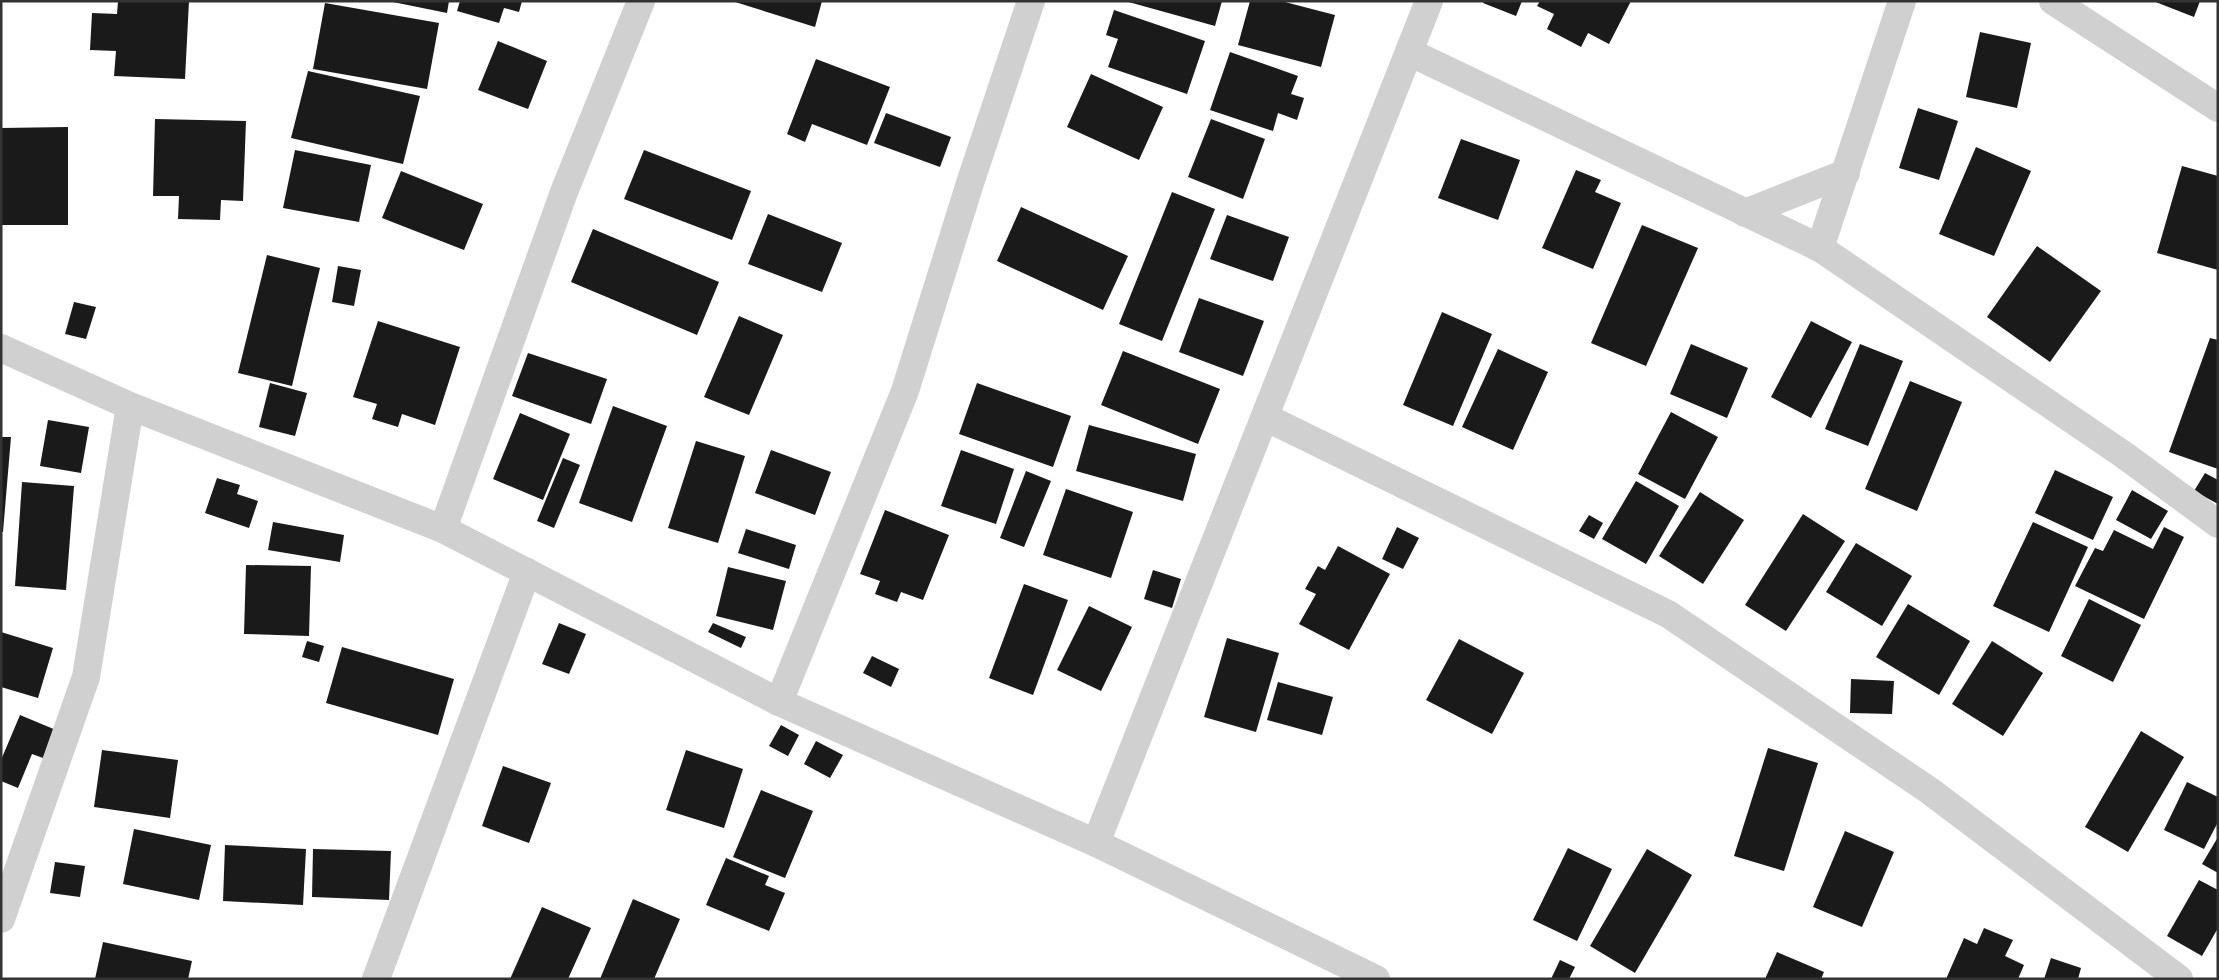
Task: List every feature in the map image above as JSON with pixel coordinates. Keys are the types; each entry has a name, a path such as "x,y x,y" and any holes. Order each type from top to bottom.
{"street":[{"path":"443,529 564,192 641,1"},
{"path":"779,702 840,547 905,391 971,180 1032,1"},
{"path":"1096,843 1429,1"},
{"path":"1820,248 1902,1"},
{"path":"2053,1 2218,108"},
{"path":"1409,52 1820,248 2124,455 2218,524"},
{"path":"1745,213 1846,173"},
{"path":"1,348 130,406 443,529 779,702 1096,843 1376,979"},
{"path":"1,919 86,677 130,406"},
{"path":"1265,417 1668,614 1930,791 2179,979"},
{"path":"376,979 527,572"}],"building":[{"path":"118,1 189,1 185,79 114,76 116,51 90,50 92,13 117,14"},
{"path":"388,1 449,1 447,13"},
{"path":"460,1 522,1 519,12 504,8 499,23 457,11"},
{"path":"732,1 822,1 815,27"},
{"path":"1125,1 1222,1 1215,26"},
{"path":"1250,1 1281,1 1335,15 1321,67 1238,45"},
{"path":"1484,1 1522,1 1516,16 1483,3"},
{"path":"1540,1 1631,1 1609,44 1588,33 1581,47 1547,29 1554,14 1537,6"},
{"path":"2153,1 2200,1 2194,17"},
{"path":"325,3 439,23 427,89 313,69"},
{"path":"1114,10 1205,41 1187,94 1108,67 1118,39 1106,35"},
{"path":"1980,32 2031,43 2017,108 1966,97"},
{"path":"498,41 547,61 528,109 478,90"},
{"path":"1230,52 1298,76 1291,94 1304,98 1297,120 1278,113 1273,131 1210,110"},
{"path":"816,59 890,87 867,145 812,124 805,142 787,134"},
{"path":"308,71 420,96 403,164 291,138"},
{"path":"1091,74 1163,107 1139,160 1067,127"},
{"path":"1918,108 1958,121 1939,180 1899,168"},
{"path":"886,113 951,137 940,167 874,143"},
{"path":"155,119 246,121 243,201 221,200 220,220 178,219 179,196 153,196"},
{"path":"1211,119 1265,139 1243,199 1188,177"},
{"path":"68,127 68,225 1,225 1,128"},
{"path":"1461,139 1520,160 1498,220 1438,198"},
{"path":"1976,147 2031,171 1994,256 1939,234"},
{"path":"295,150 371,165 359,222 283,208"},
{"path":"644,150 751,191 732,240 624,199"},
{"path":"2182,166 2218,176 2218,270 2157,253"},
{"path":"1576,170 1601,180 1595,192 1621,203 1593,269 1542,248"},
{"path":"401,171 483,204 464,250 382,218"},
{"path":"1172,192 1215,209 1162,341 1119,324"},
{"path":"1021,207 1128,256 1103,310 997,261"},
{"path":"768,214 842,243 822,292 748,264"},
{"path":"1227,215 1289,237 1273,281 1210,259"},
{"path":"1642,225 1698,248 1646,366 1591,343"},
{"path":"593,229 719,282 697,335 571,282"},
{"path":"2037,246 2101,291 2050,362 1987,317"},
{"path":"267,255 320,268 292,386 238,373"},
{"path":"338,266 361,270 354,306 332,302"},
{"path":"1199,298 1264,321 1243,376 1179,352"},
{"path":"74,302 96,307 86,339 65,334"},
{"path":"1442,312 1492,334 1453,426 1403,405"},
{"path":"739,316 783,335 749,415 704,397"},
{"path":"378,321 460,347 435,425 402,414 398,427 372,419 377,404 353,397"},
{"path":"1811,321 1852,342 1811,418 1771,397"},
{"path":"2210,338 2218,340 2218,469 2169,452"},
{"path":"1691,344 1748,368 1727,418 1670,394"},
{"path":"1860,344 1903,361 1868,446 1825,429"},
{"path":"1498,349 1548,372 1513,450 1462,427"},
{"path":"1123,351 1220,389 1198,444 1101,405"},
{"path":"528,353 607,379 591,424 512,396"},
{"path":"1910,381 1962,402 1917,511 1865,489"},
{"path":"270,383 307,393 295,436 259,427"},
{"path":"977,383 1071,416 1053,467 959,434"},
{"path":"613,406 667,426 632,522 579,503"},
{"path":"1671,412 1718,437 1685,499 1638,474"},
{"path":"520,413 570,434 543,500 493,479"},
{"path":"48,420 89,427 81,473 40,466"},
{"path":"1089,425 1196,454 1183,501 1076,471"},
{"path":"1,437 11,437 3,532 1,532"},
{"path":"696,441 745,456 718,543 668,528"},
{"path":"771,450 831,472 815,515 755,493"},
{"path":"961,450 1014,469 996,524 941,506"},
{"path":"563,458 580,465 554,528 537,521"},
{"path":"2055,470 2113,497 2093,540 2035,513"},
{"path":"1026,471 1051,481 1024,547 1000,538"},
{"path":"2205,473 2218,480 2218,504 2194,491"},
{"path":"217,478 240,485 237,494 258,501 249,528 205,513"},
{"path":"1636,481 1679,506 1646,564 1602,539"},
{"path":"22,482 74,486 66,590 15,586"},
{"path":"1066,489 1133,512 1111,578 1043,555"},
{"path":"2132,490 2168,511 2151,539 2116,520"},
{"path":"1700,492 1744,520 1703,584 1659,556"},
{"path":"885,510 949,535 923,600 901,592 897,602 875,594 880,581 860,574"},
{"path":"1803,514 1845,541 1786,631 1745,605"},
{"path":"1589,515 1603,523 1594,539 1579,531"},
{"path":"273,522 344,535 340,562 268,550"},
{"path":"2033,522 2088,547 2049,632 1993,606"},
{"path":"1397,527 1419,538 1403,569 1382,559"},
{"path":"2164,527 2184,537 2144,619 2075,586 2095,548 2103,551 2114,530 2153,549"},
{"path":"746,529 796,545 789,569 738,553"},
{"path":"1856,543 1912,576 1882,626 1826,592"},
{"path":"1338,546 1390,574 1349,650 1299,624 1316,594 1305,589 1318,566 1325,570"},
{"path":"246,565 311,566 309,636 244,634"},
{"path":"728,567 786,581 773,630 716,616"},
{"path":"1153,570 1181,579 1172,608 1144,599"},
{"path":"1024,584 1068,600 1033,695 989,678"},
{"path":"2089,599 2141,625 2113,682 2061,656"},
{"path":"1908,604 1970,641 1939,695 1876,657"},
{"path":"1089,606 1132,627 1101,691 1057,670"},
{"path":"559,623 586,634 569,674 542,664"},
{"path":"713,623 746,637 741,648 708,632"},
{"path":"1,632 53,648 38,698 1,687"},
{"path":"1227,638 1279,653 1256,732 1204,717"},
{"path":"1459,639 1524,673 1492,734 1426,700"},
{"path":"307,641 324,646 319,662 302,657"},
{"path":"1992,641 2043,673 2003,736 1952,704"},
{"path":"342,647 454,679 438,735 326,703"},
{"path":"872,656 899,669 891,687 863,673"},
{"path":"1851,679 1894,681 1892,714 1850,713"},
{"path":"1278,682 1333,697 1322,735 1267,720"},
{"path":"20,715 56,730 43,758 32,754 18,788 1,781 1,760"},
{"path":"781,725 799,735 788,756 769,746"},
{"path":"2141,731 2184,757 2128,852 2085,827"},
{"path":"816,741 843,755 830,778 804,764"},
{"path":"1768,748 1818,763 1784,871 1734,856"},
{"path":"102,750 178,760 170,818 94,807"},
{"path":"686,750 743,769 724,828 666,810"},
{"path":"503,766 551,783 529,843 482,826"},
{"path":"2187,782 2218,797 2218,822 2204,849 2164,830"},
{"path":"761,790 813,811 785,878 733,857"},
{"path":"134,829 211,845 199,900 123,884"},
{"path":"1845,831 1894,852 1862,927 1813,907"},
{"path":"2218,837 2218,873 2202,864"},
{"path":"225,845 306,849 303,905 223,901"},
{"path":"1568,848 1612,869 1577,941 1533,920"},
{"path":"313,849 391,851 389,900 312,897"},
{"path":"1647,849 1692,875 1635,973 1590,946"},
{"path":"726,858 769,876 765,885 785,893 769,931 706,905"},
{"path":"55,862 85,866 80,897 50,893"},
{"path":"2199,880 2218,890 2218,928 2202,956 2167,936"},
{"path":"633,899 680,919 654,979 600,979"},
{"path":"542,907 591,928 568,979 510,979"},
{"path":"1984,928 2013,940 2005,956 2024,965 2018,979 1946,979 1964,938 1977,944"},
{"path":"103,942 192,961 188,979 95,979"},
{"path":"1777,952 1824,972 1821,979 1765,979"},
{"path":"2051,958 2081,968 2078,979 2044,979"},
{"path":"1560,960 1575,967 1569,979 1551,979"}]}
